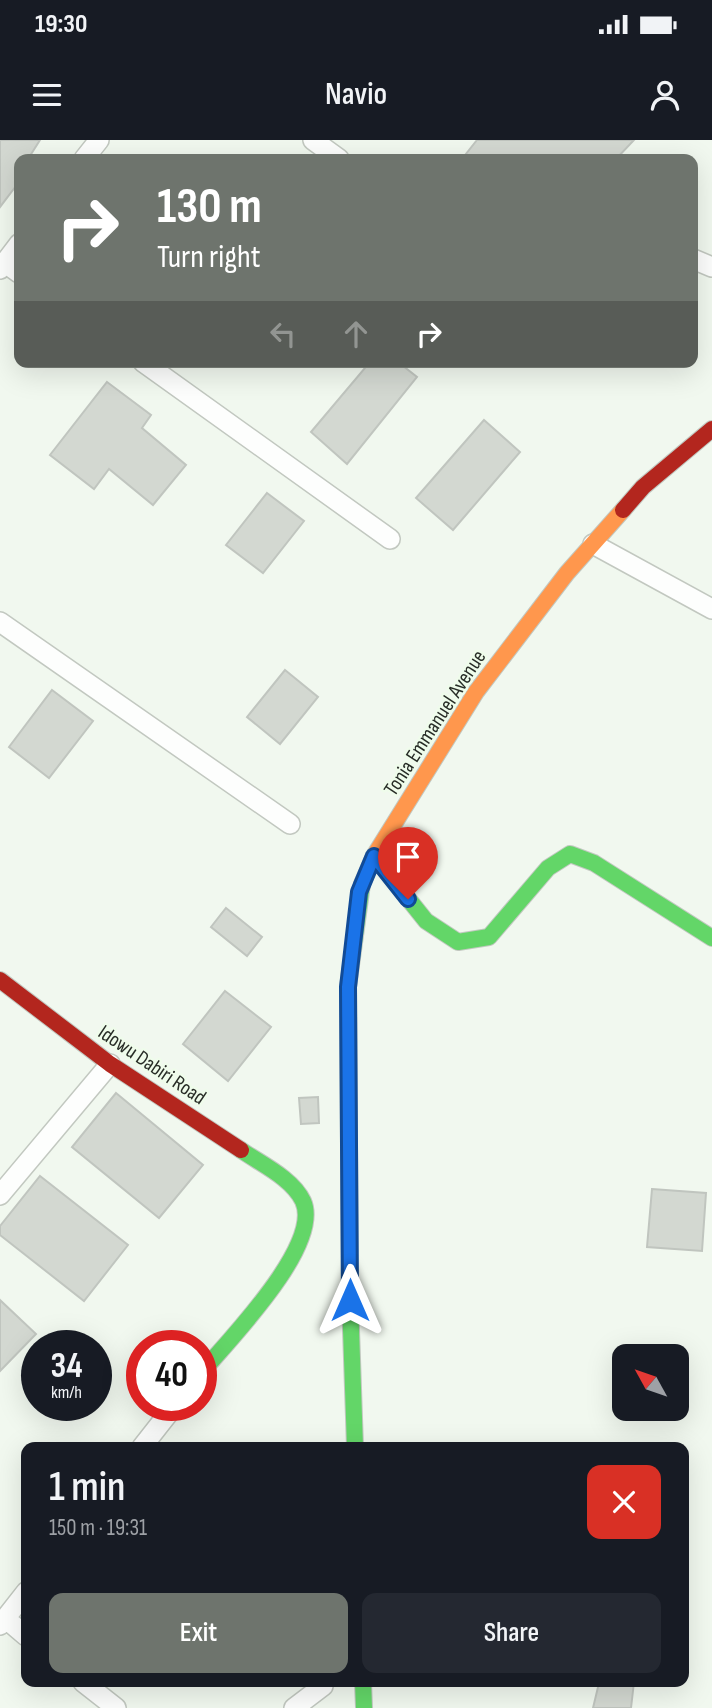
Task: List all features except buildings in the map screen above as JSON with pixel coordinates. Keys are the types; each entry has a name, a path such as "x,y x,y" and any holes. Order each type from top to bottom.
{"street":[{"path":"88,154 99,140"},
{"path":"313,140 332,154"},
{"path":"151,368 390,539"},
{"name":"Tonia Emmanuel Avenue","path":"355,1442 350,1300 348,987 359,892 374,856 476,692 593,544 643,487 712,429"},
{"path":"593,544 712,609"},
{"path":"0,622 290,824"},
{"path":"374,856 426,921 458,942 489,937 548,868 570,854 594,863 712,938"},
{"name":"Idowu Dabiri Road","path":"0,981 110,1064 284,1179 300,1193 306,1214 291,1260 217,1353"},
{"path":"0,1195 110,1064"},
{"path":"146,1442 162,1421"},
{"path":"21,1599 3,1622 21,1633"},
{"path":"89,1687 116,1708"},
{"path":"294,1708 322,1687"},
{"path":"363,1687 364,1708"}],"traffic: fast":[{"path":"374,856 426,921 458,942 489,937 548,868 570,854 594,863 712,938"},
{"path":"355,1442 350,1300 348,987 362,884"},
{"path":"217,1354 270,1292 299,1242 305,1220 303,1201 291,1185 241,1150"},
{"path":"363,1687 364,1708"}],"traffic: slow":[{"path":"362,884 374,856 476,692 567,573 623,510"}],"traffic: jam":[{"path":"623,510 643,487 712,429"},
{"path":"0,980 110,1064 241,1150"}],"route":[{"path":"350,1300 348,987 359,892 374,856 408,899"}]}
